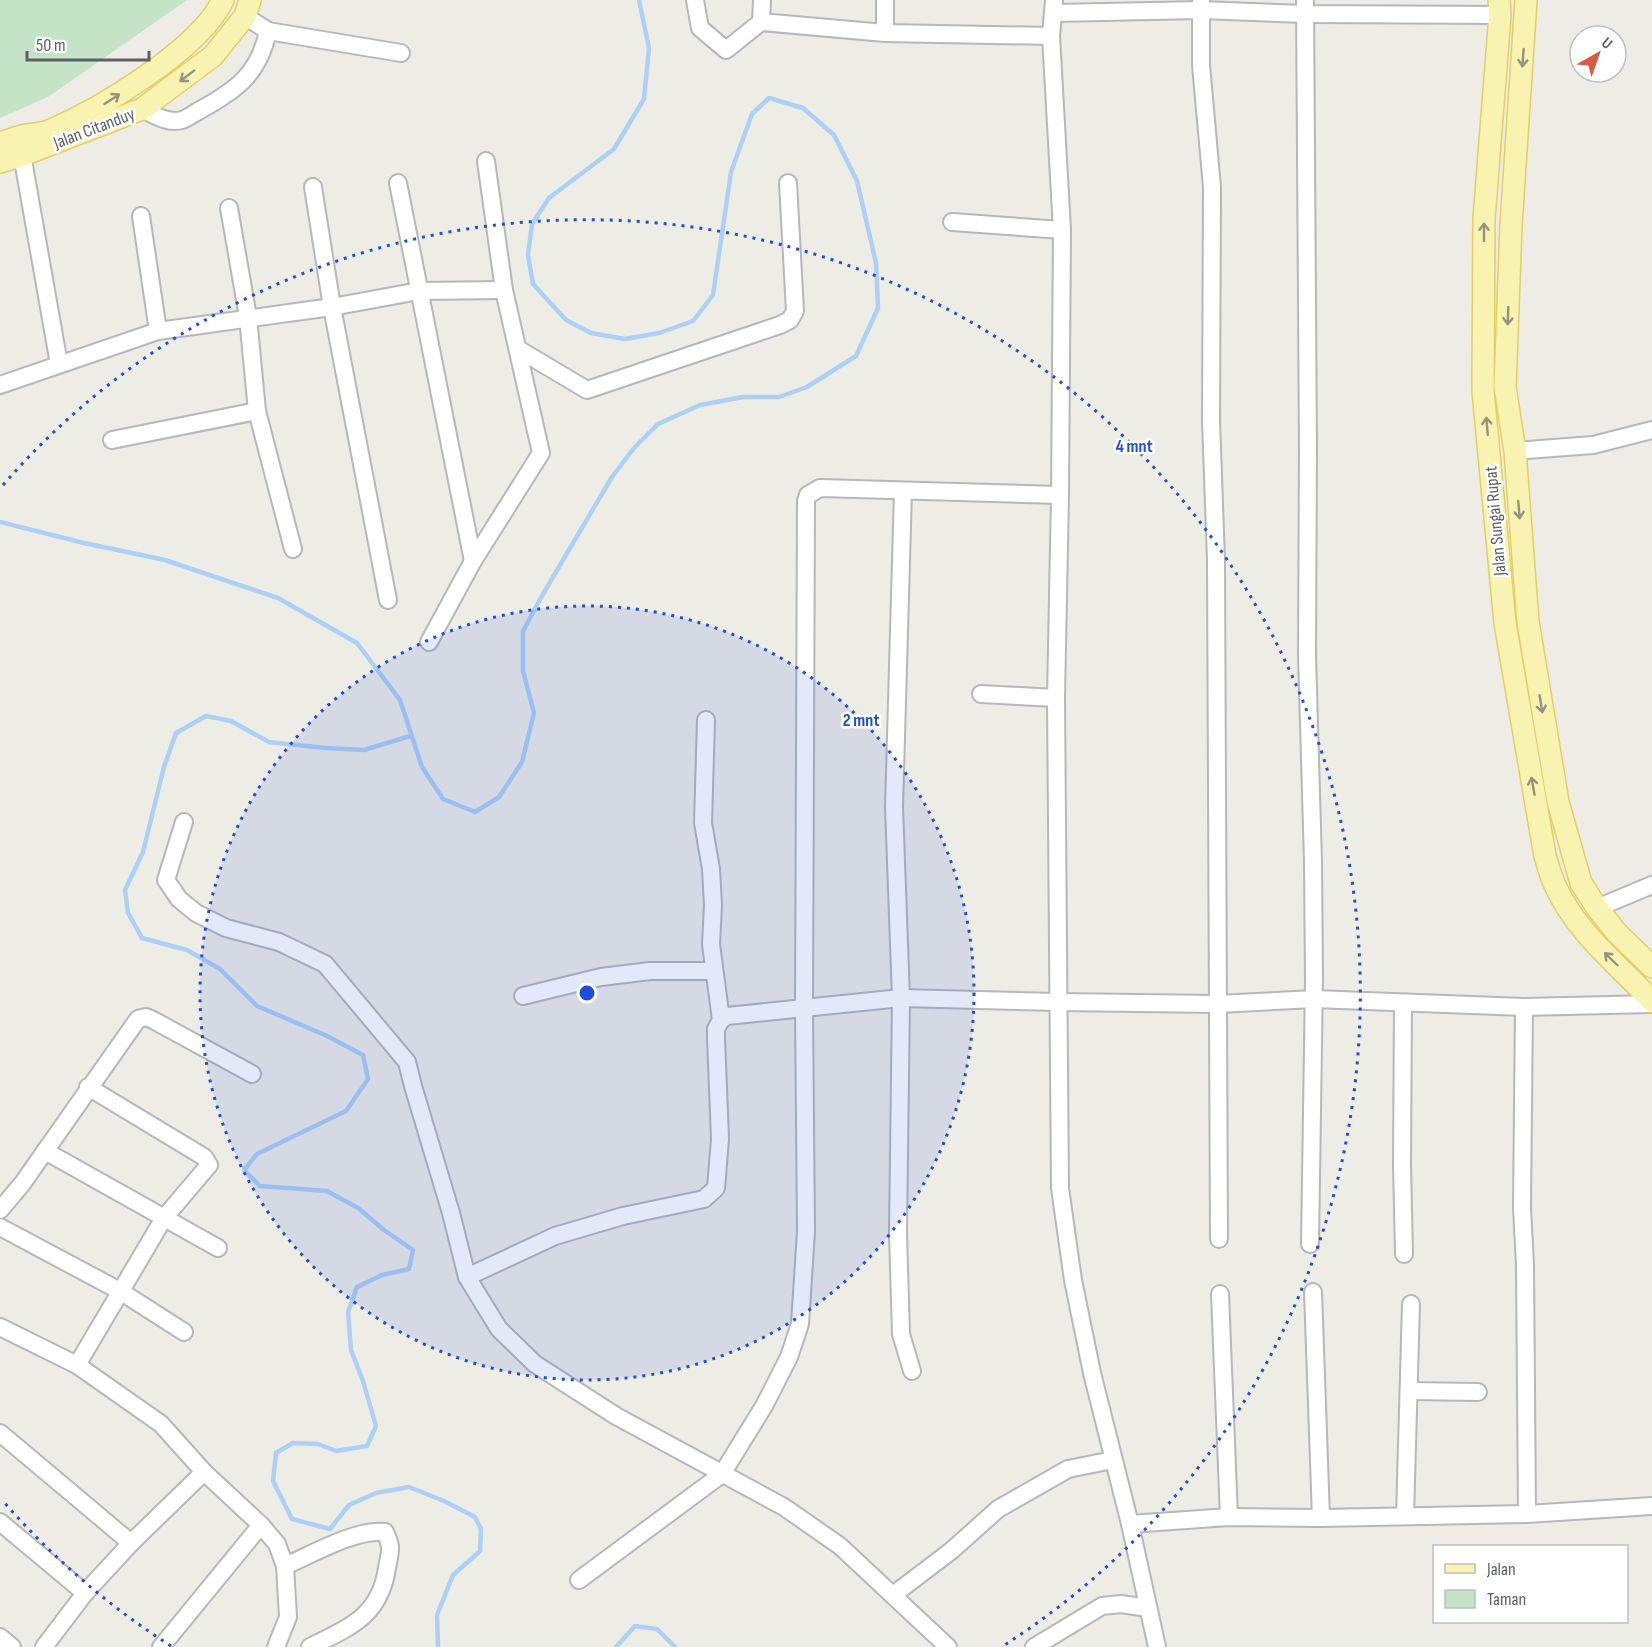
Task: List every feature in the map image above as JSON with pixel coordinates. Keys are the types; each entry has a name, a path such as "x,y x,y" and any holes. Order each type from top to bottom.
{"main road":[{"name":"Jalan Citanduy","path":"0,162 14,145 109,102 163,63 194,38 223,0"},
{"name":"Jalan Sungai Rupat","path":"1526,0 1511,225 1505,387 1515,451 1528,622 1558,802 1581,882 1597,908 1617,933 1652,967"},
{"name":"Jalan Sungai Rupat","path":"1499,7 1484,219 1484,391 1505,623 1545,856 1553,882 1568,910 1588,937 1652,1003"},
{"name":"Jalan Citanduy","path":"14,145 142,109 213,56 248,8"},
{"path":"1505,623 1528,622"}],"street":[{"path":"695,0 700,28 726,50 761,22 885,33 1051,36"},
{"path":"761,22 762,0"},
{"path":"885,0 885,33"},
{"path":"1201,5 1201,65 1212,187 1220,1239"},
{"path":"1157,1647 1130,1524 1092,1372 1076,1291 1060,1188 1056,698 1062,230 1051,36 1054,7 1201,5 1499,7"},
{"path":"1305,7 1307,655 1314,999 1310,1244"},
{"path":"248,8 268,31 401,53"},
{"path":"142,109 163,119 181,120 210,104 238,85 251,72 264,50 268,31"},
{"path":"14,145 59,364"},
{"path":"429,642 473,561 541,453 504,290 486,161"},
{"path":"398,183 473,561"},
{"path":"518,349 587,390 790,320 795,311 788,183"},
{"path":"313,187 332,307 388,600"},
{"path":"229,208 248,317 258,411 293,549"},
{"path":"141,216 158,331"},
{"path":"952,222 1062,230"},
{"path":"0,385 158,331 332,307 419,291 504,290"},
{"path":"112,440 258,411"},
{"path":"1515,451 1593,445 1652,430"},
{"path":"579,1580 722,1474 764,1406 789,1357 800,1324 806,1231 804,1009 806,501 808,495 820,488 1060,495"},
{"path":"903,491 894,807 901,998 898,1244 901,1334 912,1371"},
{"path":"981,694 1056,698"},
{"path":"706,720 703,823 711,869 713,905 711,944 721,1020"},
{"path":"184,822 166,880 179,899 196,913 226,928 279,942 325,964 407,1062 467,1277 499,1329 535,1364 616,1416 784,1507 840,1546 948,1647"},
{"path":"1597,908 1652,885"},
{"path":"523,996 611,976 650,971 714,971"},
{"path":"467,1277 555,1236 622,1216 704,1199 713,1192 718,1182 720,1139 716,1029 721,1020 727,1016 901,998 1218,1004 1314,999 1524,1007 1652,1003"},
{"path":"1402,1003 1404,1254"},
{"path":"1524,1007 1522,1208 1525,1265 1527,1514"},
{"path":"0,1210 22,1184 138,1019 146,1017 252,1074"},
{"path":"76,1365 164,1218 209,1165 204,1157 88,1087"},
{"path":"45,1151 218,1248"},
{"path":"0,1227 120,1291 184,1332"},
{"path":"1313,1292 1321,1518"},
{"path":"1220,1294 1229,1517"},
{"path":"1405,1516 1412,1304"},
{"path":"0,1327 76,1365 161,1424 204,1472 261,1525 277,1544 285,1566 288,1617 276,1647"},
{"path":"1410,1391 1478,1392"},
{"path":"0,1433 131,1543"},
{"path":"893,1595 951,1551 998,1509 1068,1469 1113,1460"},
{"path":"44,1647 85,1593 131,1543 204,1472"},
{"path":"1130,1524 1229,1517 1321,1518 1527,1514 1652,1506"},
{"path":"0,1522 85,1593"},
{"path":"161,1647 261,1525"},
{"path":"285,1566 345,1540 376,1531 385,1532 392,1549 386,1582 368,1614 310,1647"},
{"path":"1034,1647 1102,1606 1121,1604 1148,1608"},
{"path":"0,1637 12,1647"}],"green space":[{"path":"0,0 187,0 48,97 0,118"}],"waterway":[{"path":"0,522 165,560 278,598 357,643 400,700 422,767 443,799 475,812 499,797 522,762 534,713 523,671 523,631 612,477 634,448 658,424 700,405 743,397 779,397 807,387 856,356 878,308 876,263 857,181 834,135 803,108 769,98 752,114 731,172 713,295 693,321 659,333 625,339 591,333 566,320 533,284 528,255 532,224 549,198 614,149 644,99 649,48 639,0"},
{"path":"410,736 364,750 325,748 269,742 231,721 206,716 176,733 164,767 143,852 125,890 128,913 142,938 187,950 220,969 257,1006 325,1035 363,1055 368,1079 346,1111 257,1154 244,1170 260,1186 327,1191 358,1208 413,1250 409,1269 382,1275 357,1287 348,1312 351,1350 376,1426 367,1446 336,1451 318,1444 293,1443 276,1453 273,1481 292,1519 330,1529 349,1505 376,1493 409,1487 475,1517 481,1529 480,1551 453,1575 437,1615 438,1647"},
{"path":"616,1647 635,1626 657,1629 675,1647"}]}
